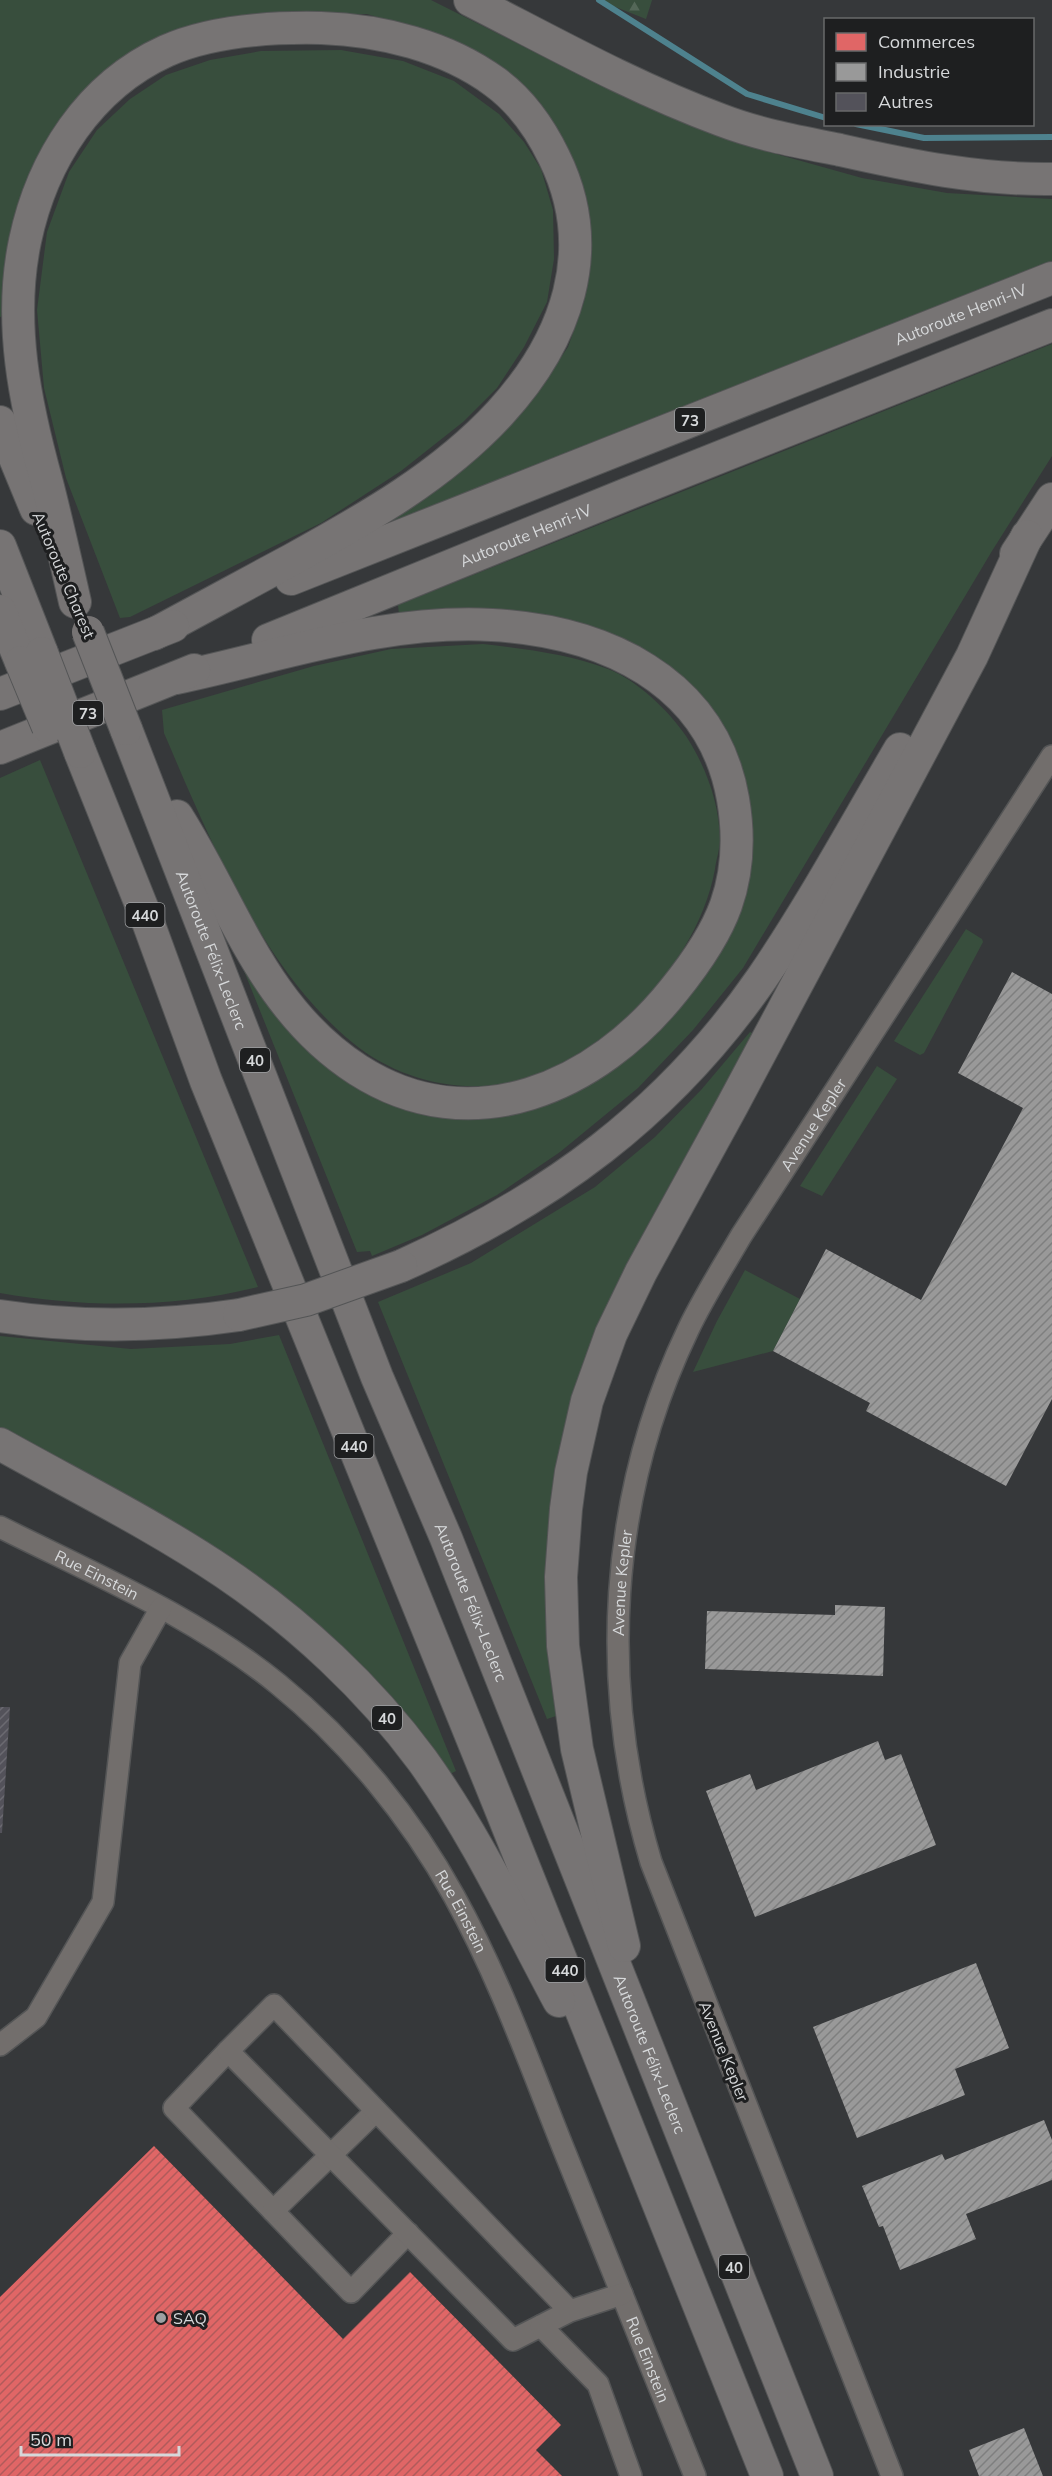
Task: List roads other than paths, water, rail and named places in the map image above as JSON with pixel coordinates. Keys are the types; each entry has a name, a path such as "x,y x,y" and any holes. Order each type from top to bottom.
{"highway":[{"path":"470,0 614,73 754,132 924,169 988,177 1052,179"},
{"path":"519,0 658,77 841,151"},
{"path":"75,602 24,390 18,325 18,295 25,238 42,184 61,145 82,116 121,78 168,50 246,31 306,28 362,32 415,44 475,69 511,95 526,111 550,149 569,194 576,241 575,265 564,311 542,357 530,377 493,421 461,452 415,487 320,544 154,634"},
{"name":"Autoroute Henri-IV","path":"0,694 1052,278"},
{"name":"Autoroute Henri-IV","path":"0,748 616,498 1052,325"},
{"name":"Autoroute Charest","path":"0,422 129,736"},
{"path":"0,1316 55,1323 111,1326 167,1324 239,1316 316,1297 400,1266 484,1227 576,1170 645,1112 706,1049 761,980 1027,536 1052,499"},
{"path":"651,2057 584,1783 564,1658 561,1611 562,1544 571,1472 587,1401 611,1334 640,1272 732,1106 972,656 1027,536"},
{"name":"440","path":"0,546 32,658 71,755 148,922 206,1081 628,2128"},
{"path":"0,611 32,658"},
{"path":"129,736 187,831 250,951 282,999 339,1056 375,1080 409,1094 448,1103 491,1103 535,1093 562,1082 604,1056 649,1019 687,973 717,927 732,885 737,838 733,799 725,768 706,728 691,708 662,679 628,657 548,630 494,625 437,624 348,636 176,678"},
{"name":"Autoroute Félix-Leclerc","path":"129,736 377,1377 446,1538 818,2476"},
{"name":"40","path":"0,1444 138,1521 225,1573 299,1631 374,1703 421,1759 460,1817 628,2128 767,2476"}],"street":[{"name":"Avenue Kepler","path":"892,2476 682,1946 651,1862 634,1799 622,1729 617,1665 619,1592 627,1525 641,1456 660,1396 701,1305 741,1236 1052,756"},
{"name":"Rue Einstein","path":"0,1527 161,1608 252,1663 306,1708 368,1773 419,1839 454,1895 501,1993 695,2476"},
{"path":"0,2045 36,2017 103,1902 130,1664 161,1608"},
{"path":"408,2234 351,2292 174,2108 274,2005 570,2311"},
{"path":"228,2051 513,2340 570,2311 622,2294"},
{"path":"273,2211 376,2111"},
{"path":"541,2326 598,2384 631,2476"}],"waterway":[{"path":"599,0 747,94 824,117"},
{"path":"866,126 924,138 1052,137"}],"place":[{"name":"SAQ","path":"161,2318"}]}
